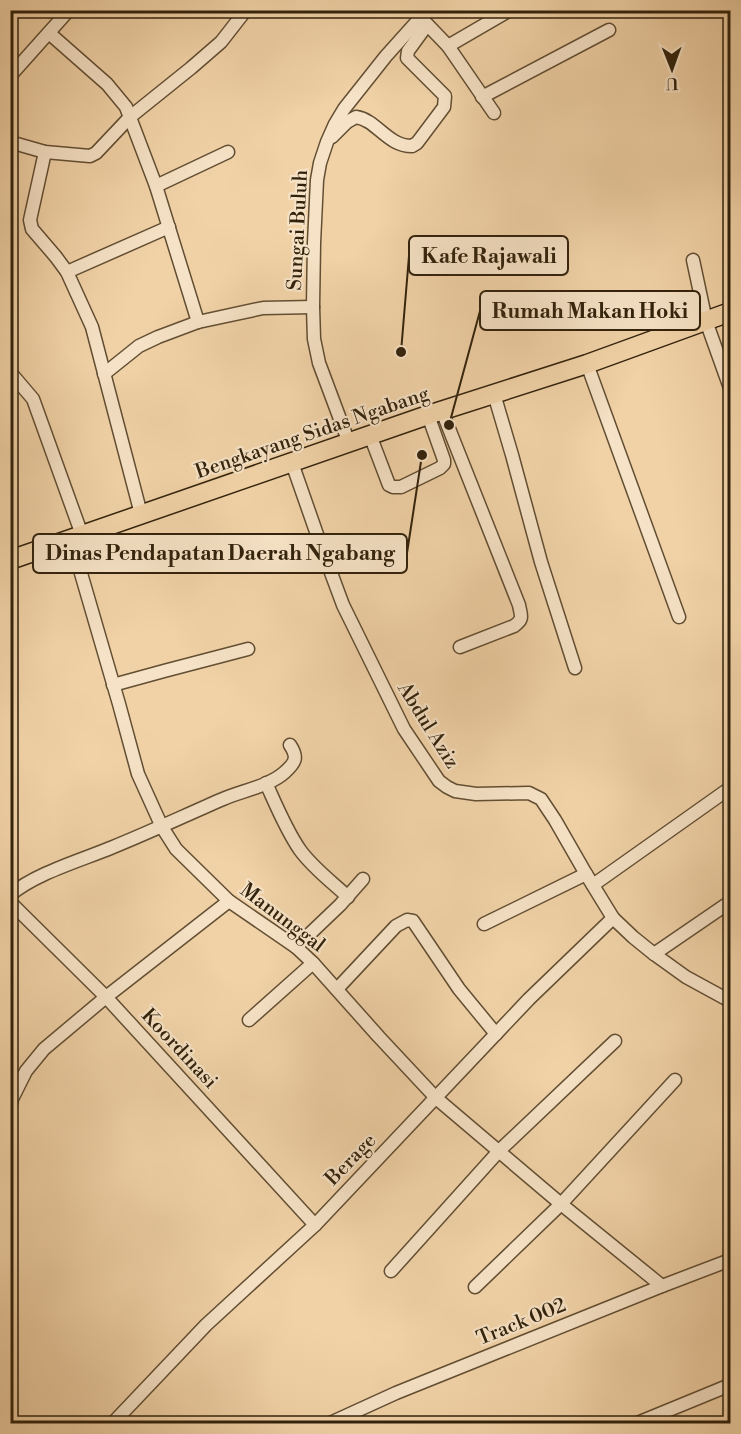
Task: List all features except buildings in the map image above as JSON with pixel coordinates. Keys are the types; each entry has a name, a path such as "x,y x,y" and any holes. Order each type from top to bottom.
{"highway":[{"name":"Bengkayang Sidas Ngabang","path":"11,560 349,442 587,364 730,312"}],"street":[{"path":"10,76 69,10"},
{"path":"10,142 45,152 90,156 96,153 130,117 221,42 246,10"},
{"path":"448,46 510,10"},
{"path":"327,142 347,122 356,117 397,143 412,146 417,143 444,107 445,101 445,96 407,58 422,18 448,46 494,113"},
{"name":"Sungai Buluh","path":"349,442 317,355 314,339 315,196 320,163 335,124 344,109 386,56 422,18"},
{"path":"482,97 609,30"},
{"path":"49,33 107,84 126,107 156,186 198,322"},
{"path":"45,152 30,226 67,272 92,327 141,514"},
{"path":"156,186 228,152"},
{"path":"67,272 169,227"},
{"path":"693,260 706,321 730,388"},
{"path":"104,374 139,346 198,322 263,308 313,307"},
{"path":"587,364 679,618"},
{"name":"Manunggal","path":"10,372 33,399 77,537 113,685 138,774 162,827 176,849 229,901 296,947 313,963 436,1098 561,1204 663,1286"},
{"path":"494,394 513,455 541,562 575,668"},
{"path":"370,435 389,485 393,488 401,487 444,464 435,413"},
{"path":"435,413 519,605 522,618 514,626 460,647"},
{"name":"Abdul Aziz","path":"292,463 343,605 404,729 439,781 455,791 476,794 516,792 541,799 613,918 654,954 686,977 730,1000"},
{"path":"113,685 248,649"},
{"path":"10,895 28,883 61,867 266,783 284,773 294,762 295,757 290,745"},
{"path":"266,783 300,850 348,897"},
{"path":"592,885 730,788"},
{"path":"484,924 586,874"},
{"path":"296,947 348,897 363,879"},
{"path":"11,1101 26,1071 44,1049 106,997 229,901"},
{"name":"Koordinasi","path":"10,902 106,997 315,1225"},
{"path":"654,954 730,902"},
{"name":"Berage","path":"118,1421 206,1325 315,1225 529,999 613,918"},
{"path":"336,989 396,926 407,920 413,921 459,989 496,1034"},
{"path":"249,1020 313,963"},
{"path":"391,1271 499,1151 615,1041"},
{"path":"475,1287 561,1204 675,1080"},
{"name":"Track 002","path":"328,1424 396,1393 730,1260"},
{"path":"634,1424 730,1384"}],"place":[{"name":"Kafe Rajawali","path":"401,352"},
{"name":"Rumah Makan Hoki","path":"449,425"},
{"name":"Dinas Pendapatan Daerah Ngabang","path":"422,455"}]}
